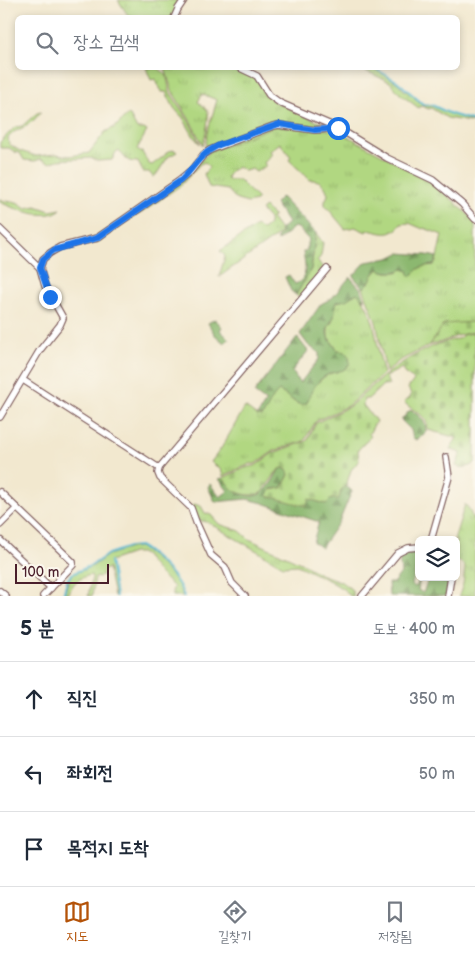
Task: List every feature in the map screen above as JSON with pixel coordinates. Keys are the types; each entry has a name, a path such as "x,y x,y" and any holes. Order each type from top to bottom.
{"street":[{"path":"175,15 184,0"},
{"path":"244,70 256,76 270,95 280,103 338,128 387,158 433,180 462,204 475,219"},
{"path":"40,268 43,259 54,250 97,238 152,201 186,176 204,154 219,145 279,124 315,130 338,128"},
{"path":"0,229 40,268 48,292 63,318 60,325 40,350 0,417"},
{"path":"245,596 232,583 225,567 211,554 191,508 160,478 159,468 327,269"},
{"path":"23,380 159,468"},
{"path":"432,536 449,477 446,457"},
{"path":"0,492 73,562 73,565 43,596"},
{"path":"0,525 16,508"},
{"path":"0,540 51,588"},
{"path":"362,596 398,553 408,548 415,547"},
{"path":"448,596 450,581"},
{"path":"0,590 6,596"}],"green space":[{"path":"118,0 182,0 174,15 128,15"},
{"path":"147,70 161,70 166,74 170,92 190,123 200,144 174,108 166,92 162,92 155,79 151,80"},
{"path":"166,70 240,70 253,75 273,101 329,127 313,129 283,123 205,153 207,133 217,100 202,94 198,102 208,113 203,146 172,91"},
{"path":"363,70 376,70 397,82 423,105 432,106 475,123 447,118 431,108 421,106 418,108 400,94 390,82"},
{"path":"41,112 34,120 14,132 8,138 9,144 20,151 36,156 56,154 70,156 89,153 105,132 115,127 129,114 137,129 147,131 137,149 142,152 149,164 152,165 168,151 175,150 177,152 168,157 153,177 149,172 143,172 138,162 127,159 119,150 112,160 98,161 90,158 58,160 49,163 41,159 35,161 24,160 20,153 9,148 0,148 0,142 15,127 22,126 37,113"},
{"path":"275,126 336,130 433,182 475,221 475,296 473,299 475,302 475,323 444,324 430,345 399,361 386,372 376,322 363,288 379,269 386,272 397,272 402,269 416,270 423,266 434,265 442,235 409,223 401,224 390,233 368,230 366,232 355,227 345,229 325,205 328,195 326,188 320,182 310,180 289,160 291,157 280,143 270,151 272,154 264,163 266,166 256,172 252,169 245,171 238,167 232,170 227,177 228,180 239,180 258,199 256,201 248,203 237,200 228,190 209,187 204,174 209,167 205,162 200,164 181,185 143,212 125,222 98,242 90,242 164,194 211,151"},
{"path":"281,197 316,233 311,269 296,295 291,291 285,277 289,275 295,284 302,279 305,271 303,252 307,250 309,240 298,228 294,227 278,241 277,238 281,233 280,230 288,223 275,203"},
{"path":"0,198 4,201 17,202 26,208 36,206 50,211 61,209 55,213 48,214 31,213 0,202"},
{"path":"265,207 274,216 271,218 281,233 219,277 225,256 220,251 256,226 263,230 269,225 269,219 261,210"},
{"path":"316,233 323,243 321,256 317,261 324,268 300,298 296,295 311,269"},
{"path":"399,253 437,257 434,265 419,268 410,276 408,271 403,269 391,272 379,269 363,288 353,276 366,262 389,258"},
{"path":"350,277 361,289 365,301 357,293 346,300 336,302 334,317 327,332 328,337 338,351 345,352 348,355 350,363 348,366 321,379 312,390 307,403 298,404 279,391 262,416 257,416 266,402 254,393 297,337 308,351 292,371 300,383 319,359 319,353 308,345 300,334 321,304 332,298"},
{"path":"357,293 369,311 384,373 349,405 316,421 304,441 274,451 255,464 250,464 223,476 221,470 211,462 245,407 257,416 262,416 272,397 279,391 301,405 308,401 315,386 322,378 337,372 338,351 328,337 328,327 332,322 336,302"},
{"path":"215,319 222,327 220,330 229,339 224,343 215,335 208,323"},
{"path":"475,323 475,332 430,345 444,324"},
{"path":"475,333 475,463 461,467 456,466 461,453 450,449 457,438 428,430 423,416 404,402 410,398 411,394 408,388 414,380 404,373 402,368 387,376 386,374 402,362 429,348 458,339 464,334"},
{"path":"385,375 389,385 383,385 368,399 364,399 363,405 376,421 369,434 371,436 358,450 359,461 351,470 346,486 341,490 339,499 331,499 326,504 309,499 306,506 267,496 271,490 282,488 289,475 288,471 284,468 279,469 263,491 256,494 247,495 238,492 230,487 223,478 247,467 255,466 273,453 307,441 316,423 350,406"},
{"path":"410,410 424,421 426,428 426,432 417,440 413,438 411,430 401,420"},
{"path":"280,468 288,471 289,475 282,488 271,489 268,496 309,499 326,504 341,493 341,490 346,486 352,491 339,522 321,548 313,542 319,522 247,499 215,502 208,487 210,484 220,497 228,491 219,479 223,478 239,492 255,496 272,483"},
{"path":"194,504 201,506 205,513 211,515 219,524 240,531 249,539 320,574 340,581 351,589 354,596 350,596 345,590 328,580 297,565 283,566 207,522 196,520 191,508"},
{"path":"465,504 473,519 475,515 475,596 459,596 465,567 460,562 460,536 455,536"},
{"path":"139,547 159,562 173,577 183,596 173,596 172,591 174,587 144,555 133,553 110,561 116,596 114,596 108,568 104,570 102,576 95,578 92,596 88,596 91,575 76,582 68,596 64,596 72,574 93,566 108,555"},
{"path":"415,549 415,571 412,585 416,587 420,581 418,590 423,593 428,581 449,581 446,596 389,596 388,583 393,583 401,573 399,555 404,551"}],"waterway":[{"path":"378,70 397,81 423,104 432,105 451,114 475,121"},
{"path":"63,596 67,580 72,574 92,565 108,554 129,547 139,546 154,557 170,573 184,596"},
{"path":"110,561 116,596"}],"route":[{"path":"50,297 40,268 46,256 60,247 97,238 180,181 204,154 210,150 219,145 279,124 315,130 338,128"}]}
